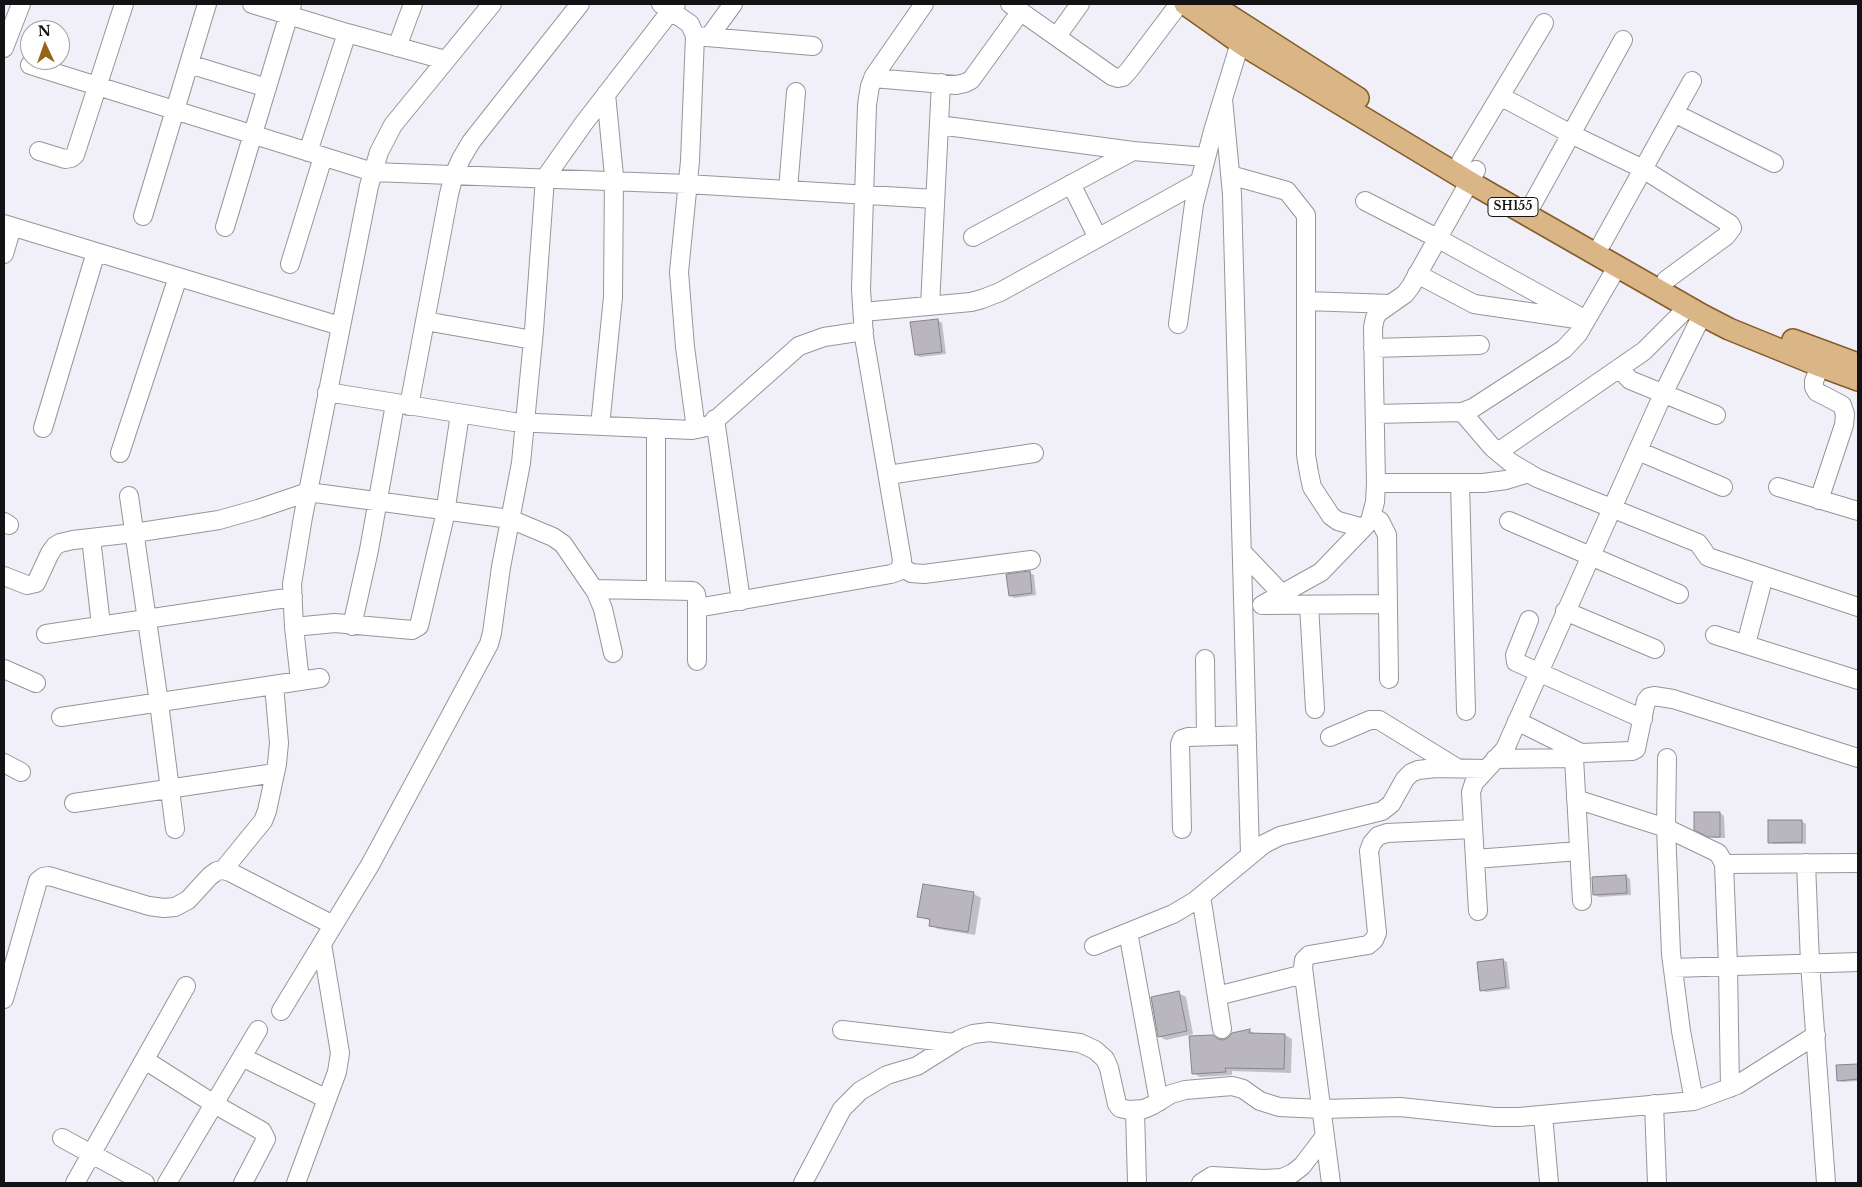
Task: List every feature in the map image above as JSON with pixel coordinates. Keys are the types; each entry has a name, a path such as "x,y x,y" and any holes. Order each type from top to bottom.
{"main road":[{"name":"SH155","path":"1184,4 1240,43 1468,171 1533,203 1666,280 1753,324 1858,364"},
{"name":"SH155","path":"1211,4 1617,267 1729,329 1858,380"}],"street":[{"path":"4,48 21,4"},
{"path":"39,151 65,159 75,155 123,4"},
{"path":"143,216 207,4"},
{"path":"252,4 290,9 347,33 445,60"},
{"path":"397,47 413,4"},
{"path":"300,681 294,627 292,584 327,392 373,172 379,152 393,125 492,4"},
{"path":"352,626 378,501 425,321 454,175 471,142 580,4"},
{"path":"696,429 685,347 678,272 702,36 733,4"},
{"path":"697,608 891,574 899,571 901,566 902,560 864,331 861,290 867,105 873,78 924,4"},
{"path":"1057,36 1080,4"},
{"path":"873,78 956,85 971,80 1015,8 1112,76 1123,77 1179,4"},
{"path":"281,1011 370,864 489,644 501,567 521,463 533,340 545,178 669,6 702,36 813,46"},
{"path":"225,227 290,9"},
{"path":"1262,605 1321,572 1367,522 1376,483 1373,328 1375,318 1378,313 1405,294 1417,274 1437,238 1500,96 1544,23"},
{"path":"290,264 347,33"},
{"path":"1533,203 1623,40"},
{"path":"1178,324 1194,204 1240,43"},
{"path":"189,64 267,88"},
{"path":"46,70 373,172 687,184 935,199"},
{"path":"1602,243 1692,80"},
{"path":"930,306 941,83"},
{"path":"788,190 796,92"},
{"path":"600,426 612,296 614,182 606,94"},
{"path":"1500,96 1571,134 1643,169 1730,224 1731,232 1666,280"},
{"path":"1223,100 1232,194 1250,854"},
{"path":"1674,113 1774,163"},
{"path":"939,125 1133,151 1206,157"},
{"path":"973,237 1133,151"},
{"path":"1230,175 1287,192 1306,215 1306,455 1309,473 1312,487 1331,516 1338,521 1380,521 1387,535 1389,679"},
{"path":"863,312 982,300 1199,182"},
{"path":"1071,184 1098,238"},
{"path":"1365,201 1437,238 1586,320"},
{"path":"4,254 8,225 340,326"},
{"path":"43,428 96,252"},
{"path":"1375,414 1462,412 1473,408 1564,349 1578,334 1617,267"},
{"path":"1417,274 1474,304 1586,320"},
{"path":"120,453 178,277"},
{"path":"1306,301 1391,304"},
{"path":"1498,452 1644,351 1695,311"},
{"path":"1478,911 1471,792 1474,783 1505,749 1663,394 1695,311"},
{"path":"425,321 533,340"},
{"path":"327,392 460,414 525,422 696,429 702,428 715,420 800,346 824,336 864,331"},
{"path":"1374,348 1480,345"},
{"path":"1819,500 1844,425 1842,405 1817,392 1814,386 1820,366"},
{"path":"1619,368 1630,380 1716,415"},
{"path":"1462,412 1498,452 1528,473 1698,543 1708,557 1858,608"},
{"path":"294,627 335,624 412,630 419,626 446,510 460,414"},
{"path":"715,420 742,601"},
{"path":"656,428 656,590"},
{"path":"1638,451 1723,488"},
{"path":"888,475 1034,453"},
{"path":"1376,483 1499,482 1528,473"},
{"path":"1460,483 1466,711"},
{"path":"1778,487 1858,511"},
{"path":"4,576 19,583 32,585 36,583 55,546 73,540 219,520 308,492 510,519 553,537 563,544 594,589 603,609 613,653"},
{"path":"129,496 176,829"},
{"path":"1510,521 1679,594"},
{"path":"90,538 101,625"},
{"path":"1242,552 1282,594"},
{"path":"901,566 911,573 924,574 1031,560"},
{"path":"1315,709 1317,604 1321,572"},
{"path":"1746,644 1764,576"},
{"path":"594,589 693,591 696,594 697,608 697,660"},
{"path":"46,634 293,597"},
{"path":"1243,605 1387,604"},
{"path":"1565,611 1655,649"},
{"path":"1529,620 1515,659 1516,662 1643,719"},
{"path":"1715,635 1858,680"},
{"path":"1205,659 1206,736"},
{"path":"4,669 36,683"},
{"path":"61,718 320,678"},
{"path":"223,870 262,821 267,811 279,742 274,685"},
{"path":"1094,946 1173,914 1201,896 1250,854 1280,836 1382,811 1394,799 1411,773 1418,770 1436,768 1458,769 1577,755 1632,751 1636,749 1646,701 1649,697 1673,699 1858,758"},
{"path":"1330,738 1370,720 1380,720 1458,769"},
{"path":"1517,721 1577,755"},
{"path":"1182,829 1180,744 1182,738 1247,735"},
{"path":"1577,755 1576,799 1582,901"},
{"path":"1667,758 1666,828 1673,968 1681,1031 1694,1101"},
{"path":"4,763 22,772"},
{"path":"74,803 275,773"},
{"path":"1576,799 1666,828 1718,853 1724,864 1730,1088"},
{"path":"1387,833 1388,806"},
{"path":"1330,1183 1304,974 1304,960 1309,955 1368,945 1374,940 1377,933 1369,851 1372,843 1378,836 1387,833 1473,829"},
{"path":"1475,859 1579,851"},
{"path":"1724,864 1858,863"},
{"path":"1806,864 1810,963 1826,1183"},
{"path":"4,999 38,881 43,876 49,876 150,906 164,908 175,907 188,900 210,876 217,871 223,870 333,924"},
{"path":"1201,896 1222,1029"},
{"path":"1128,932 1159,1102"},
{"path":"296,1183 337,1072 340,1052 322,944"},
{"path":"1673,968 1858,962"},
{"path":"1217,996 1304,974"},
{"path":"74,1183 186,986"},
{"path":"167,1183 258,1030"},
{"path":"842,1030 954,1043"},
{"path":"809,1181 842,1109 860,1091 887,1075 917,1066 954,1043 973,1034 989,1032 1080,1043 1095,1050 1105,1059 1109,1068 1117,1104 1120,1108 1128,1110 1144,1109 1171,1094 1185,1090 1232,1086 1243,1089 1260,1101 1279,1107 1321,1109 1400,1107 1495,1117 1543,1115 1694,1101 1737,1085 1816,1035"},
{"path":"242,1057 327,1099"},
{"path":"144,1060 214,1104 262,1131 266,1139 243,1183"},
{"path":"1654,1104 1657,1183"},
{"path":"1135,1110 1137,1183"},
{"path":"1543,1115 1549,1183"},
{"path":"1200,1183 1212,1176 1283,1180 1302,1166 1325,1136"},
{"path":"62,1138 145,1183"}],"building":[{"path":"938,319 942,352 915,355 910,322"},
{"path":"1030,571 1032,593 1009,596 1006,574"},
{"path":"1694,812 1720,812 1720,837 1708,837 1694,830"},
{"path":"1768,820 1802,820 1802,842 1768,843"},
{"path":"1626,875 1627,893 1593,895 1592,877"},
{"path":"923,884 974,892 968,932 929,926 930,919 917,917"},
{"path":"1503,959 1506,987 1480,991 1477,962"},
{"path":"1179,991 1187,1031 1158,1037 1151,997"},
{"path":"1250,1029 1249,1033 1285,1034 1284,1069 1225,1068 1226,1072 1192,1074 1189,1036 1213,1035 1223,1040 1232,1033"},
{"path":"1858,1064 1858,1079 1837,1081 1836,1065"}]}
